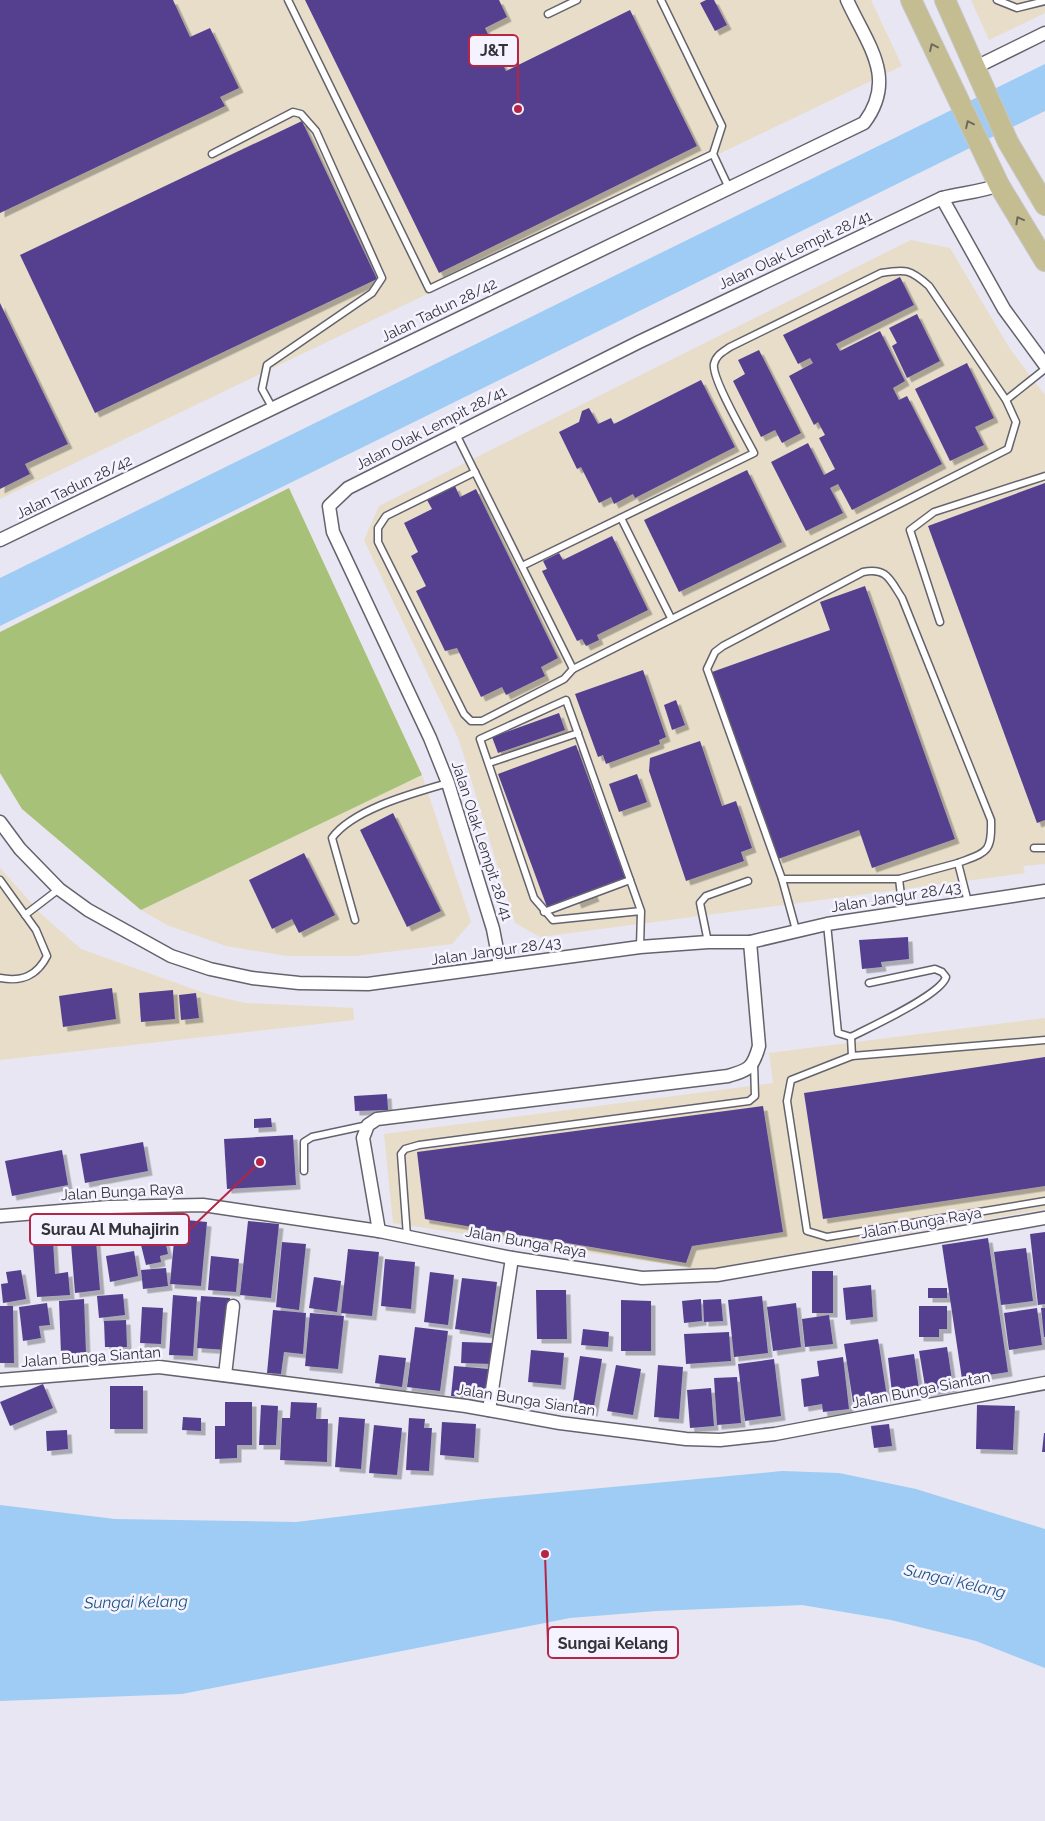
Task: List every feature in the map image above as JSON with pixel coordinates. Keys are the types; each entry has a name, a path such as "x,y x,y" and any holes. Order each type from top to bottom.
{"main road":[{"path":"911,0 953,92 999,185 1045,261"},
{"path":"945,0 1008,142 1045,205"}],"street":[{"name":"Jalan Tadun 28/42","path":"0,540 864,123 874,110 881,83 878,67 847,0"},
{"path":"979,75 1045,33"},
{"name":"Jalan Olak Lempit 28/41","path":"500,965 493,928 448,783 430,738 333,532 330,506 348,488 639,342 942,198 964,192 982,192 999,185"},
{"path":"942,198 1004,309 1045,364"},
{"name":"Jalan Jangur 28/43","path":"0,822 20,849 59,889 88,910 171,956 210,970 252,978 299,983 368,984 640,947 708,942 750,942 827,924 1045,891"},
{"path":"379,1231 363,1138 368,1125 377,1119 728,1076 744,1071 754,1063 759,1046 750,942"},
{"name":"Jalan Bunga Raya","path":"0,1216 109,1207 203,1205 379,1231 512,1258 642,1278 717,1275 1045,1218"},
{"path":"489,1410 512,1258"},
{"path":"225,1375 233,1306"},
{"name":"Jalan Bunga Siantan","path":"0,1380 159,1367 489,1410 642,1433 720,1440 776,1434 1045,1383"}],"lane":[{"path":"288,0 429,289 713,154"},
{"path":"548,14 577,0"},
{"path":"661,0 722,126 713,154 729,188"},
{"path":"997,0 1017,8 1045,0"},
{"path":"212,154 293,112 301,114 316,131 382,278 372,294 267,365 262,389 273,409"},
{"path":"474,472 386,516 378,528 378,542 464,714 471,721 482,721 564,680 573,669 671,618 1008,449 1016,422 1006,400 929,286 914,272 898,270 881,273 730,347 718,356 714,366 716,380 754,453 522,566"},
{"path":"1006,400 1045,369"},
{"path":"456,434 573,669"},
{"path":"940,622 910,530 934,512 1045,476"},
{"path":"621,518 671,618"},
{"path":"782,878 898,879 958,863 983,854 992,842 991,820 902,598 890,580 877,569 863,572 723,646 715,652 707,670 782,878 796,930"},
{"path":"640,947 641,910 566,700 480,739 534,898 544,912 553,920 641,910"},
{"path":"488,763 578,733"},
{"path":"355,920 332,838 341,826 398,797 448,783"},
{"path":"1034,848 1045,848"},
{"path":"958,863 968,902"},
{"path":"898,879 903,912"},
{"path":"0,880 44,944 47,956 40,969 27,977 12,980 0,978"},
{"path":"544,912 630,880"},
{"path":"708,942 700,903 706,896 748,881"},
{"path":"25,915 59,889"},
{"path":"827,924 838,1033 851,1037 932,994 944,983 946,977 942,972 935,969 868,983"},
{"path":"851,1037 852,1056"},
{"path":"1045,1040 852,1056 791,1080 787,1102 808,1231 827,1237 1045,1201"},
{"path":"407,1236 400,1167 401,1154 405,1149 419,1145 749,1101 755,1096 754,1063"},
{"path":"304,1171 304,1142 312,1137 368,1125"}],"shaded area":[{"path":"0,0 871,0 902,66 0,499"},
{"path":"971,0 1045,0 1045,13 989,40"},
{"path":"911,240 950,248 1010,349 1045,395 1045,864 1023,866 1025,873 540,937 515,923 459,740 364,540 379,506"},
{"path":"422,775 471,922 452,944 355,956 287,956 226,946 167,925 141,910"},
{"path":"0,868 42,915 81,949 210,995 246,1003 353,1008 354,1020 0,1060"},
{"path":"1045,1018 1045,1209 704,1270 393,1223 384,1134 773,1083 769,1053"}],"green space":[{"path":"289,488 422,775 141,910 22,809 0,773 0,632"}],"water":[{"path":"1045,64 1045,111 0,626 0,578"},
{"path":"782,1471 839,1473 916,1489 1045,1529 1045,1668 976,1641 891,1620 802,1605 657,1611 570,1618 182,1694 0,1701 0,1505 115,1519 296,1522 484,1499"}],"building":[{"path":"0,0 173,0 190,37 210,28 239,88 220,97 225,106 0,213"},
{"path":"305,0 499,0 507,17 485,28 506,71 630,10 697,146 439,273"},
{"path":"706,0 714,0 727,25 715,31 700,3"},
{"path":"302,121 377,279 95,413 20,255"},
{"path":"900,277 914,305 836,344 840,351 880,331 905,381 893,388 899,400 907,396 942,464 852,510 838,484 830,488 843,513 806,531 771,462 808,443 824,475 835,469 819,438 825,435 818,422 814,425 789,376 813,363 810,358 798,364 783,335"},
{"path":"0,303 68,444 25,464 30,474 0,489"},
{"path":"917,314 940,361 907,378 892,346 897,343 889,328"},
{"path":"759,350 801,433 782,443 775,430 761,437 733,381 745,374 738,360"},
{"path":"967,363 994,418 975,427 984,445 950,461 915,389"},
{"path":"701,380 735,447 635,498 633,494 614,504 611,497 599,503 581,467 577,469 559,432 579,422 582,411 589,408 598,424 611,418 614,424"},
{"path":"747,470 782,542 679,592 644,520"},
{"path":"1045,483 1045,820 1037,823 928,526"},
{"path":"455,486 460,497 476,489 558,658 541,667 545,676 506,695 502,687 481,697 457,648 445,651 416,591 426,586 411,556 418,552 404,523 432,509 427,500"},
{"path":"612,536 648,610 597,635 599,640 586,646 582,639 577,641 542,571 547,569 543,561 559,553 563,560"},
{"path":"865,586 955,839 872,868 859,830 778,859 712,672 830,630 820,602"},
{"path":"643,670 666,737 659,740 660,744 606,764 603,755 598,757 575,694"},
{"path":"676,700 685,725 672,730 664,705"},
{"path":"559,713 565,730 498,753 492,737"},
{"path":"700,741 722,806 736,801 752,848 741,852 744,861 686,881 649,771 650,758"},
{"path":"576,745 625,878 592,890 595,897 577,904 574,896 547,907 498,774"},
{"path":"637,774 647,802 619,812 609,784"},
{"path":"393,813 441,911 407,927 360,830"},
{"path":"304,853 335,915 299,933 292,919 272,929 249,880"},
{"path":"908,937 909,959 881,962 882,967 862,969 859,940"},
{"path":"112,988 116,1019 63,1027 59,996"},
{"path":"173,990 175,1019 141,1022 139,993"},
{"path":"196,993 199,1018 181,1020 179,995"},
{"path":"1045,1057 1045,1186 823,1219 804,1093"},
{"path":"387,1094 388,1110 355,1111 354,1096"},
{"path":"763,1106 783,1232 692,1246 686,1263 425,1219 417,1152"},
{"path":"271,1118 272,1127 254,1128 254,1119"},
{"path":"293,1135 296,1185 227,1189 224,1139"},
{"path":"143,1142 148,1171 85,1183 80,1154"},
{"path":"62,1150 68,1185 12,1196 5,1161"},
{"path":"150,1217 153,1229 162,1227 168,1254 160,1256 161,1262 146,1265 135,1221"},
{"path":"176,1219 207,1222 201,1286 170,1284"},
{"path":"248,1221 279,1224 271,1298 240,1295"},
{"path":"95,1229 100,1290 75,1293 70,1231"},
{"path":"1045,1232 1045,1304 1038,1305 1030,1234"},
{"path":"988,1238 1008,1372 962,1379 942,1245"},
{"path":"53,1241 55,1274 68,1272 70,1295 37,1297 33,1243"},
{"path":"282,1242 306,1244 299,1310 276,1307"},
{"path":"1026,1248 1033,1301 1001,1305 994,1252"},
{"path":"348,1249 379,1252 372,1316 341,1313"},
{"path":"134,1251 138,1276 110,1282 106,1256"},
{"path":"211,1256 239,1259 236,1292 208,1290"},
{"path":"385,1259 415,1262 411,1309 381,1306"},
{"path":"166,1268 168,1286 143,1289 141,1270"},
{"path":"21,1270 26,1299 3,1303 1,1284 8,1283 6,1272"},
{"path":"812,1271 833,1271 833,1313 812,1313"},
{"path":"430,1272 454,1275 448,1325 424,1322"},
{"path":"314,1277 341,1281 337,1312 309,1308"},
{"path":"462,1278 497,1282 490,1334 455,1329"},
{"path":"871,1285 873,1317 846,1320 843,1288"},
{"path":"928,1288 947,1288 947,1298 928,1298"},
{"path":"536,1290 566,1290 567,1339 537,1339"},
{"path":"123,1294 125,1315 99,1318 97,1296"},
{"path":"173,1295 197,1297 193,1356 169,1355"},
{"path":"201,1296 230,1298 227,1350 197,1348"},
{"path":"762,1296 768,1353 734,1357 728,1300"},
{"path":"84,1299 86,1353 61,1354 59,1301"},
{"path":"701,1299 702,1321 684,1323 682,1301"},
{"path":"721,1299 723,1321 704,1322 703,1300"},
{"path":"621,1300 651,1301 651,1351 621,1351"},
{"path":"47,1303 50,1325 39,1326 41,1338 23,1341 19,1307"},
{"path":"796,1303 801,1347 773,1351 767,1307"},
{"path":"0,1306 13,1306 14,1363 0,1363"},
{"path":"919,1306 947,1306 947,1329 939,1329 939,1337 919,1337"},
{"path":"142,1307 163,1308 161,1344 140,1343"},
{"path":"1037,1308 1042,1345 1009,1350 1004,1313"},
{"path":"1041,1308 1045,1308 1045,1337 1044,1337"},
{"path":"273,1310 306,1313 303,1354 284,1352 281,1374 267,1373"},
{"path":"310,1313 344,1316 338,1369 305,1366"},
{"path":"829,1315 833,1344 805,1347 802,1319"},
{"path":"126,1320 127,1347 105,1347 104,1321"},
{"path":"415,1327 448,1331 440,1391 407,1387"},
{"path":"583,1329 609,1332 608,1347 581,1345"},
{"path":"729,1332 731,1361 686,1364 684,1334"},
{"path":"878,1339 887,1397 853,1402 844,1344"},
{"path":"462,1342 494,1343 493,1364 461,1363"},
{"path":"947,1347 953,1387 926,1392 919,1351"},
{"path":"531,1350 564,1353 561,1385 528,1382"},
{"path":"914,1354 919,1389 892,1393 888,1358"},
{"path":"379,1355 406,1358 402,1387 375,1383"},
{"path":"580,1356 602,1359 593,1412 572,1408"},
{"path":"843,1357 849,1409 823,1412 822,1404 804,1407 801,1379 819,1376 817,1361"},
{"path":"774,1359 781,1416 745,1421 738,1364"},
{"path":"616,1365 641,1369 633,1415 607,1411"},
{"path":"658,1365 683,1367 679,1419 654,1417"},
{"path":"454,1366 490,1369 487,1399 451,1396"},
{"path":"737,1377 741,1423 717,1425 714,1378"},
{"path":"43,1384 53,1408 10,1426 0,1402"},
{"path":"110,1386 143,1386 143,1429 110,1429"},
{"path":"711,1388 714,1426 690,1428 687,1390"},
{"path":"225,1402 252,1402 252,1445 237,1445 237,1458 215,1459 215,1426 225,1426"},
{"path":"291,1402 317,1403 316,1419 328,1419 327,1462 280,1460 282,1418 290,1418"},
{"path":"261,1405 278,1406 276,1445 259,1445"},
{"path":"977,1405 1015,1406 1013,1450 976,1449"},
{"path":"183,1417 201,1418 201,1431 182,1430"},
{"path":"339,1417 365,1419 361,1469 335,1467"},
{"path":"409,1418 425,1419 424,1428 432,1428 429,1471 406,1470"},
{"path":"442,1422 476,1424 474,1458 440,1455"},
{"path":"889,1424 892,1446 874,1448 871,1426"},
{"path":"374,1425 402,1428 397,1475 369,1473"},
{"path":"67,1430 68,1449 47,1451 46,1431"},
{"path":"1044,1433 1045,1452 1042,1452"}],"place":[{"name":"J&T","path":"518,109"},
{"name":"Surau Al Muhajirin","path":"260,1162"},
{"name":"Sungai Kelang","path":"545,1554"}]}
